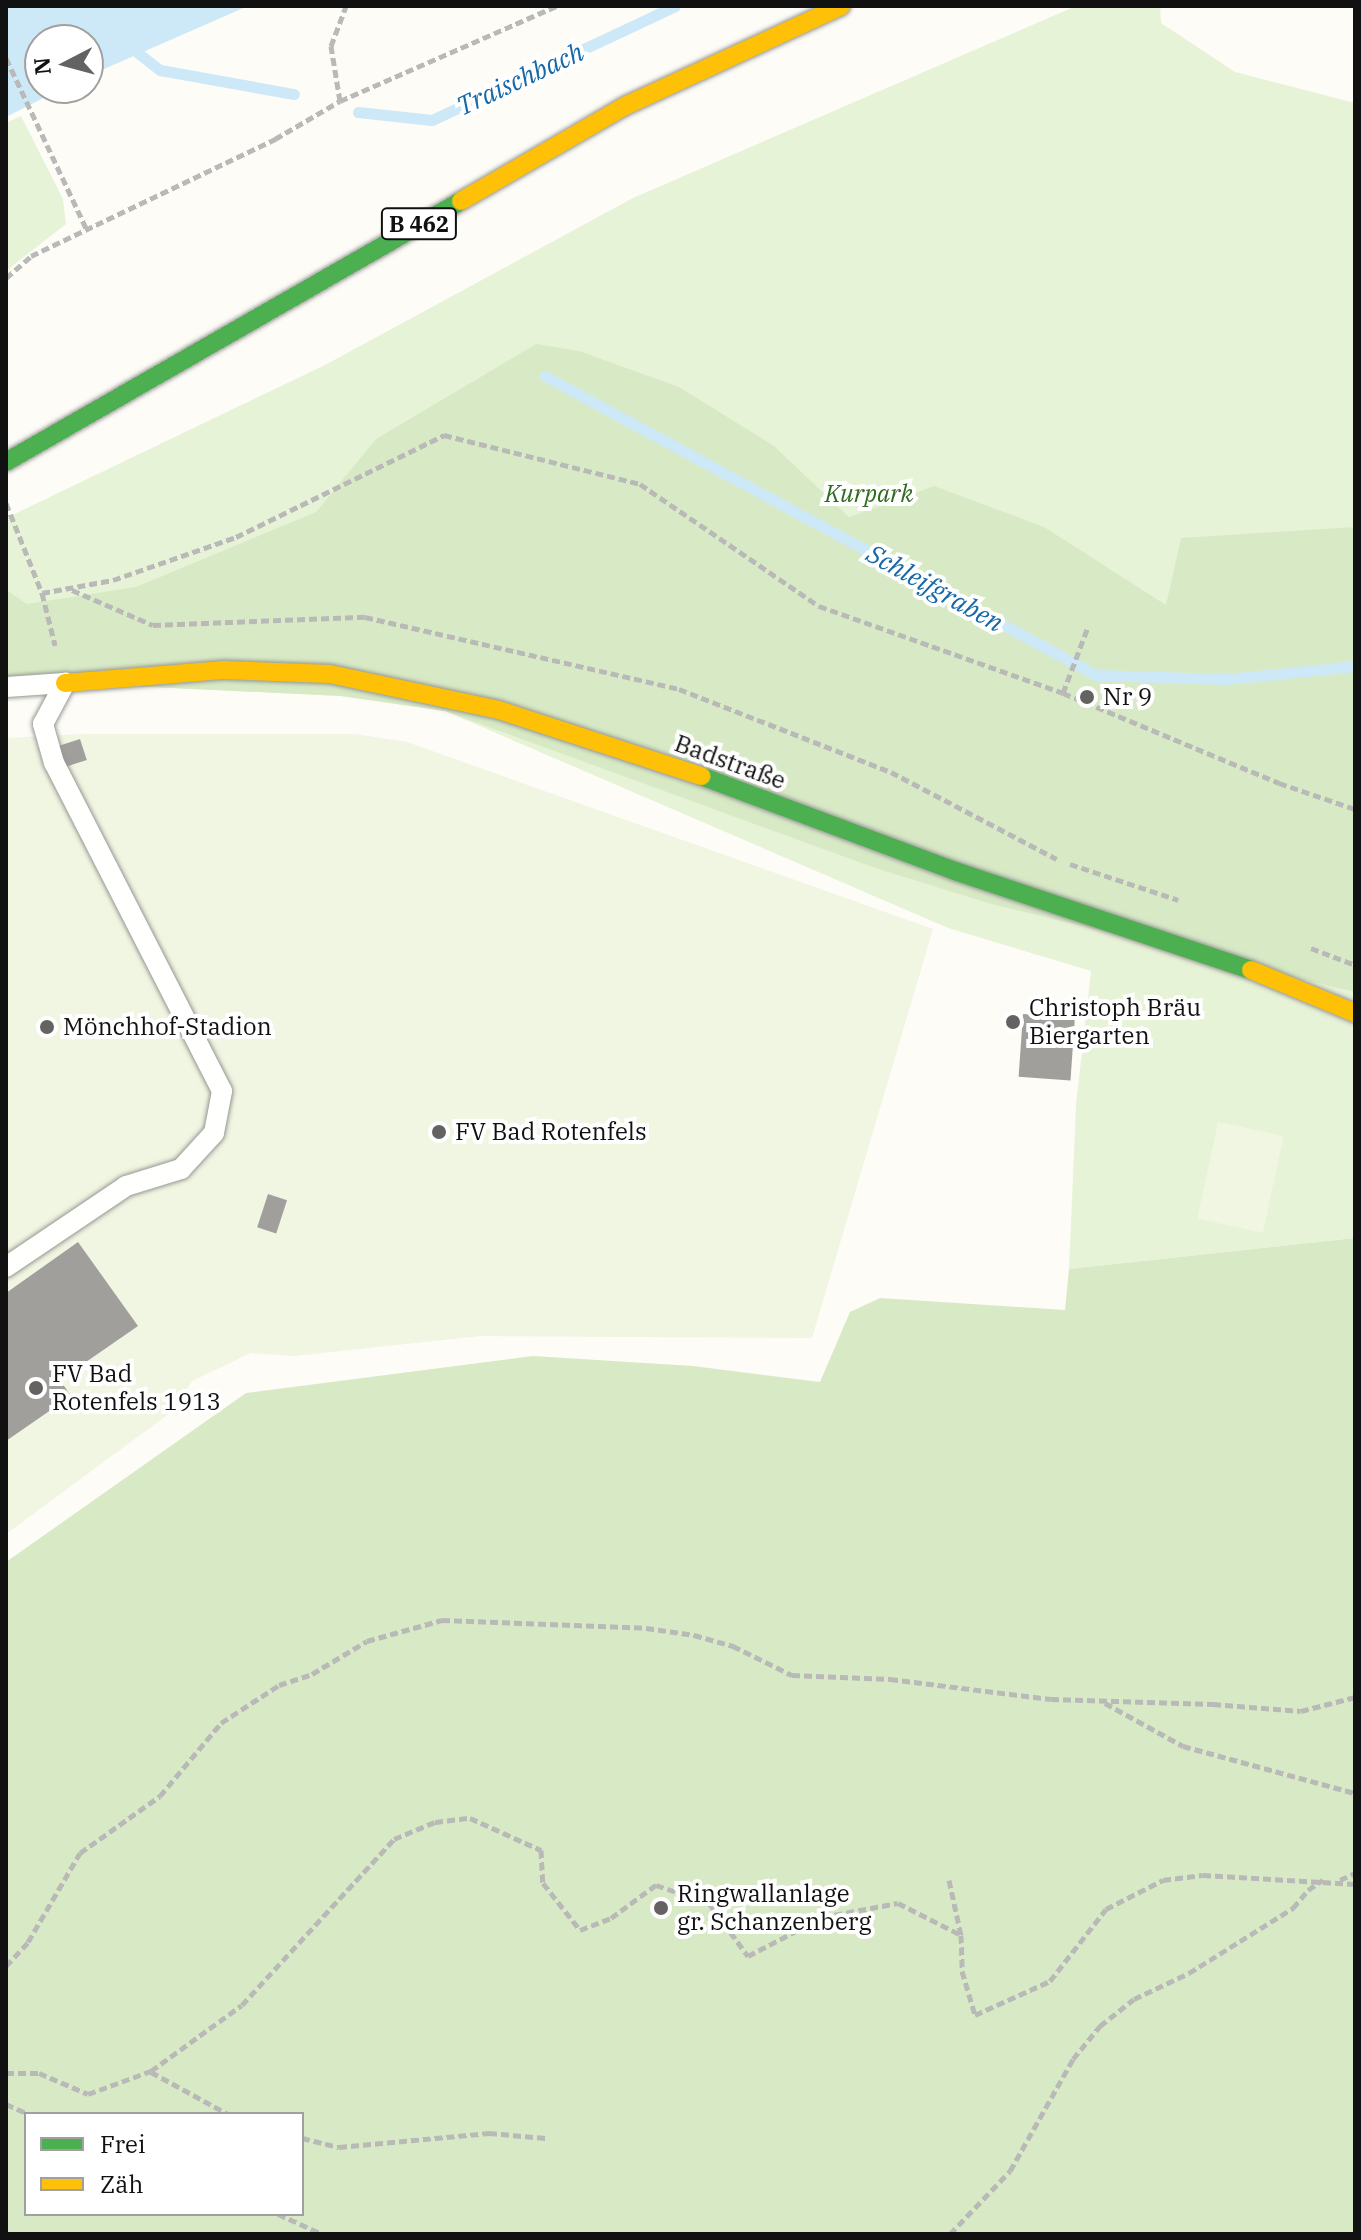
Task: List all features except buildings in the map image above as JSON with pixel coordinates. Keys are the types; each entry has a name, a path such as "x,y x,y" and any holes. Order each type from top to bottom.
{"street":[{"name":"B 462","path":"6,462 625,106 841,6"},
{"name":"Badstraße","path":"65,683 224,670 330,674 499,710 705,777 958,872 1250,970 1355,1013"}],"lane":[{"path":"6,687 65,683"},
{"path":"6,1267 126,1186 181,1169 214,1133 222,1091 54,763 43,724 65,683"}],"path":[{"path":"340,101 331,46 346,6"},
{"path":"6,278 31,256 275,139 340,101 556,6"},
{"path":"6,58 87,230"},
{"path":"42,593 113,580 236,537 444,435 640,484 735,552 819,606 1063,693 1279,783 1355,809"},
{"path":"6,503 42,593 65,683"},
{"path":"1063,693 1088,627"},
{"path":"6,1966 28,1942 80,1853 160,1796 221,1723 279,1685 312,1674 367,1641 442,1620 646,1628 694,1635 733,1646 792,1675 890,1679 997,1694 1301,1711 1355,1697"},
{"path":"1103,1702 1183,1746 1355,1793"},
{"path":"6,2073 39,2073 88,2094 151,2071 242,2005 394,1839 435,1822 470,1818 541,1850 543,1883 580,1930 611,1918 656,1885 709,1903 748,1956 823,1917 898,1903 961,1935"},
{"path":"1339,1881 1355,1873"},
{"path":"949,1880 961,1935 962,1971 975,2015 1050,1981 1106,1909 1163,1880 1203,1875 1355,1884"},
{"path":"950,2234 1010,2171 1073,2059 1100,2026 1134,1999 1189,1973 1293,1908 1308,1890 1323,1880"},
{"path":"151,2071 224,2112"},
{"path":"304,2138 339,2147 489,2133 546,2138"},
{"path":"282,2216 322,2234"}],"green space":[{"name":"Kurpark","path":"1076,6 1160,6 1161,23 1235,72 1355,103 1355,1238 1069,1269 1076,1105 1091,971 948,928 445,711 341,696 6,680 6,518 325,365 633,198"},
{"path":"21,116 63,199 66,224 6,271 6,123"},
{"path":"536,344 579,351 679,387 774,446 849,517 934,486 1044,527 1166,605 1181,538 1355,527 1355,992 995,905 878,869 445,711 341,696 6,680 6,590 27,604 136,587 316,512 376,439"},
{"name":"FV Bad Rotenfels","path":"83,734 355,734 407,742 933,929 812,1338 480,1336 294,1356 251,1353 192,1381 174,1410 6,1534 6,738"},
{"path":"1218,1122 1284,1136 1263,1233 1197,1219"},
{"path":"1355,1238 1355,2234 6,2234 6,1562 246,1393 533,1356 693,1366 820,1382 850,1312 880,1298 1065,1310 1069,1269"}],"water":[{"path":"6,6 248,6 104,69 104,24 24,24 24,104 32,104 6,117"}],"waterway":[{"name":"Traischbach","path":"358,112 432,120 675,6"},
{"name":"Traischbach","path":"130,40 138,53 160,70 294,94"},
{"name":"Schleifgraben","path":"545,376 1096,675 1227,679 1355,666"}],"traffic: fast":[{"path":"6,462 461,201"},
{"path":"701,776 958,872 1251,970"}],"traffic: slow":[{"path":"461,201 625,106 841,6"},
{"path":"65,683 224,670 330,674 499,710 701,776"},
{"path":"1251,970 1355,1013"}],"place":[{"name":"Nr 9","path":"1087,697"},
{"name":"Christoph Bräu Biergarten","path":"1013,1022"},
{"name":"Mönchhof-Stadion","path":"47,1027"},
{"name":"FV Bad Rotenfels","path":"439,1132"},
{"name":"FV Bad Rotenfels 1913","path":"36,1388"},
{"name":"Ringwallanlage gr. Schanzenberg","path":"661,1908"}]}
